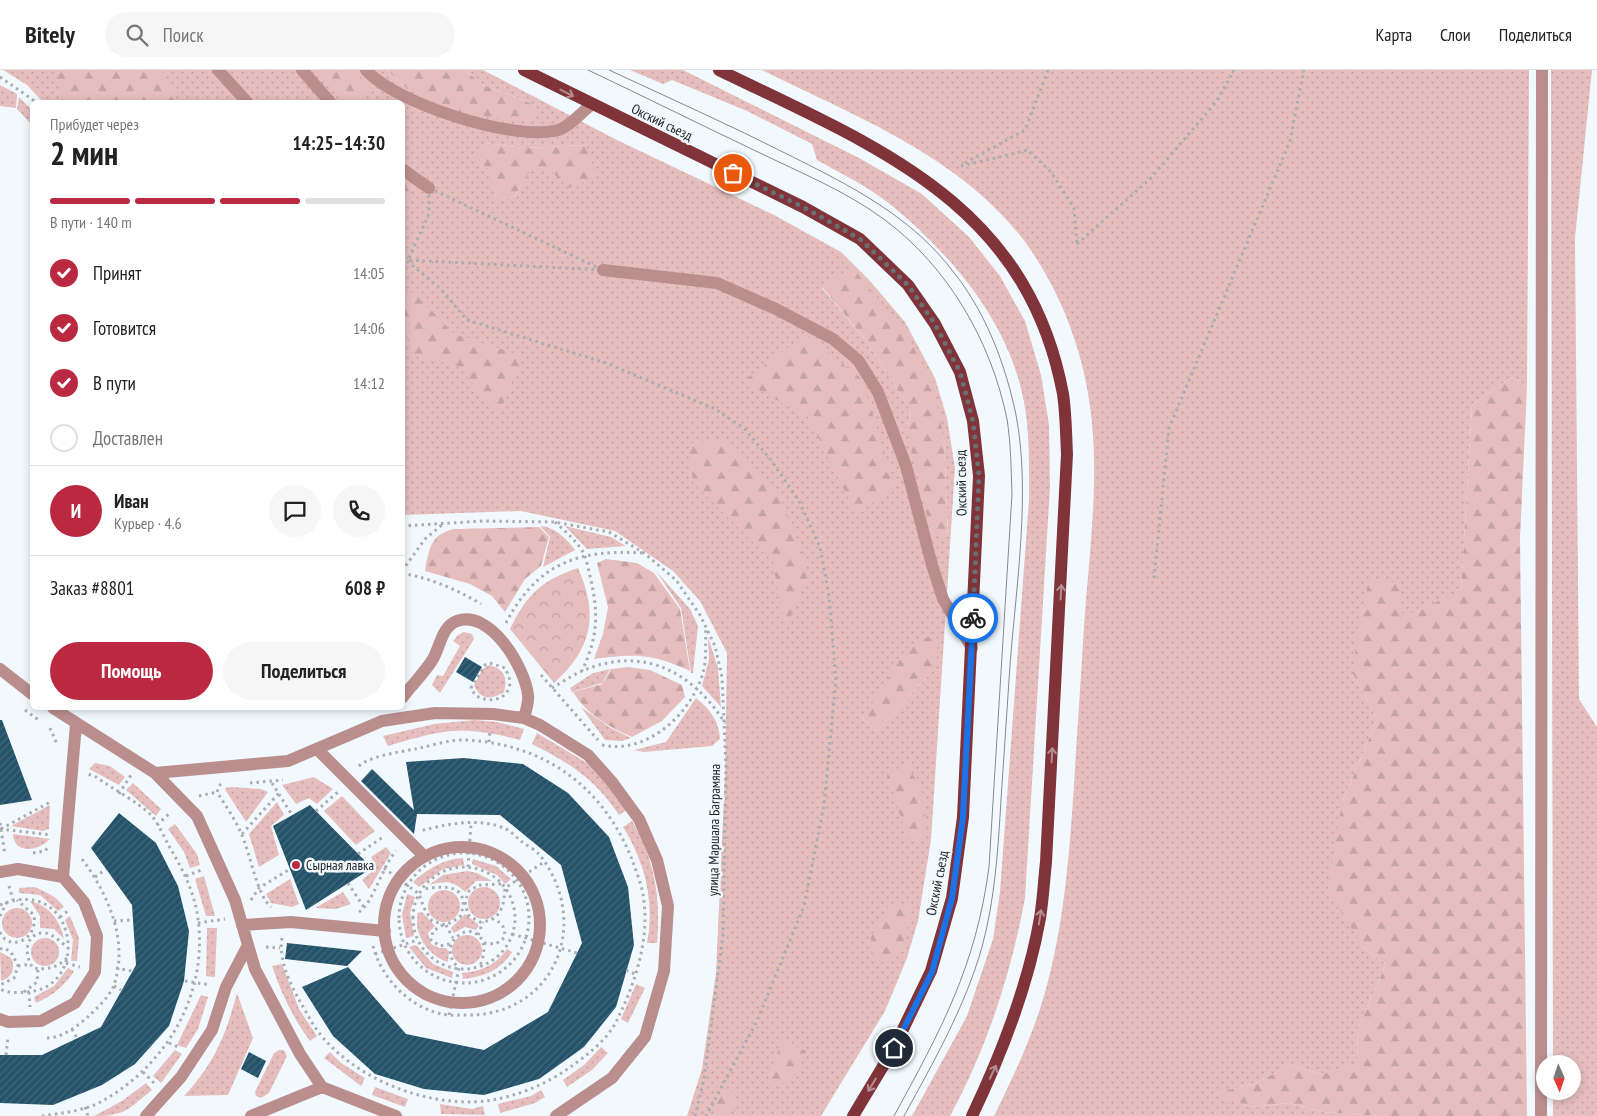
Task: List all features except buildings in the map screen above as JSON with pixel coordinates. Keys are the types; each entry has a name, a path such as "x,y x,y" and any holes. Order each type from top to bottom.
{"main road":[{"name":"Окский съезд","path":"524,70 591,105 803,207 860,239 908,285 935,324 960,372 973,421 979,476 963,817 952,898 932,972 894,1048 853,1116"},
{"path":"719,70 885,154 934,185 972,218 1005,256 1032,299 1055,360 1063,396 1067,454 1046,862 1040,918 1022,990 999,1060 972,1116"}],"street":[{"path":"218,70 245,100"},
{"path":"302,70 328,100"},
{"path":"366,70 374,79 415,100 476,124 523,133 559,130 591,105"},
{"path":"1541,1116 1542,70"},
{"path":"405,172 429,188"},
{"path":"603,270 717,283 776,309 833,338 858,360 878,392 906,466 943,599 972,648"},
{"path":"405,694 434,658 445,631 455,621 471,619 485,626 507,645 523,673 529,697 524,718"},
{"path":"0,669 30,692"},
{"path":"55,710 155,773 197,816 235,900 255,968 300,1054 322,1087 396,1116"},
{"path":"382,721 392,710"},
{"path":"155,773 288,761 382,721 435,713 493,714 524,718 540,725 588,755 612,782 639,820 657,860 668,906 664,971 645,1038 612,1078 556,1116"},
{"path":"63,877 76,724"},
{"path":"317,749 424,856"},
{"path":"449,847 501,857 536,896 541,922 537,949 525,973 507,990 484,1000 452,1002 435,998 413,986 396,968 386,945 384,920 389,896 403,883 403,873 424,856 449,847"},
{"path":"0,872 18,869 63,877 84,902 97,936 95,972 75,1003 41,1021 8,1022 0,1019"},
{"path":"241,921 291,922 385,931"},
{"path":"146,1116 181,1077 212,1030 226,987 248,945"},
{"path":"251,1116 322,1087"}],"path":[{"path":"1048,70 1025,130 960,166 1028,150 1052,172 1074,208 1077,244 1150,179 1217,101 1234,70"},
{"path":"1154,578 1169,428 1290,141 1304,70"},
{"path":"0,77 33,100"},
{"path":"408,260 429,214 429,188 603,270"},
{"path":"405,258 441,289 467,320 606,363 713,408 744,428 771,460 799,500 820,547 829,596 836,680 824,804 819,832 800,915 757,1021 706,1116"},
{"path":"408,260 603,270"},
{"path":"554,522 573,538 585,555 596,603 597,627 592,650 582,671"},
{"name":"улица Маршала Баграмяна","path":"405,526 554,522 609,532 644,553 676,580 706,626 715,646 722,677 725,724 723,935 704,1079 695,1116"},
{"path":"405,567 425,539 444,524"},
{"path":"505,626 516,603 534,583 556,568 585,555 611,551 644,553"},
{"path":"603,745 621,746 657,734 686,708 703,672 706,626"},
{"path":"552,688 582,671 618,661 651,664 681,675 711,702 725,724"},
{"path":"490,663 505,668 510,683 501,697 496,700 481,699 475,695 471,688 485,664 490,663"},
{"path":"18,704 51,729 58,746"},
{"path":"283,933 280,948 298,997 317,1030 339,1054 374,1078 405,1091 463,1102 486,1101 548,1083 598,1044 615,1024 642,954 645,925 644,902 637,872 625,842 608,813 573,778 553,762 526,751 493,743 463,740 392,753 361,763 356,770"},
{"path":"42,1116 103,1102 139,1076 169,1044 191,998 198,963 198,922 184,872 151,816 96,777 87,774"},
{"path":"248,783 272,783 288,779"},
{"path":"225,782 218,786 217,792 242,834 260,893 270,907 280,908"},
{"path":"272,783 292,815"},
{"path":"316,811 340,789"},
{"path":"242,834 279,793"},
{"path":"0,829 56,799 55,808"},
{"path":"0,823 6,853 0,854"},
{"path":"358,913 364,908 384,868 395,852 418,831 452,823 506,829 538,853 558,888 562,908 563,942 550,975 539,989 526,999 493,1013 480,1016 449,1015 429,1011 404,995 382,968 372,942"},
{"path":"468,867 471,824"},
{"path":"30,854 45,851 54,835 54,826"},
{"path":"0,829 54,835"},
{"path":"358,854 388,834"},
{"path":"394,846 395,852"},
{"path":"470,850 500,864 520,878 528,905 529,920 526,937 512,962 500,972 479,981 456,983 441,979 427,972 416,962 404,944 398,920 399,908 403,883 432,861 470,850"},
{"path":"422,889 440,887 455,889 461,895 468,915 482,922 494,919 502,909 505,888 544,862"},
{"path":"458,867 468,867 489,874 502,884 514,908 515,919 511,936 502,952 480,966 459,968 443,964 432,957 418,940 413,924 413,911 422,889 437,874 458,867"},
{"path":"384,868 419,894 432,921 444,925 453,938"},
{"path":"95,877 106,869"},
{"path":"259,888 290,869"},
{"path":"348,883 364,908"},
{"path":"1,887 16,884"},
{"path":"450,944 440,946 431,940 433,931 460,917 466,896 473,887 502,884"},
{"path":"9,885 15,900 34,915 36,924 28,941 27,952 33,968 46,970 59,965 67,957"},
{"path":"0,905 23,898 38,900 51,906 60,917 67,931 68,948 64,970 54,983 38,992 23,993 0,989"},
{"path":"0,916 7,902"},
{"path":"60,917 71,908 74,913"},
{"path":"494,919 504,927 504,938"},
{"path":"114,921 133,920"},
{"path":"198,922 241,921"},
{"path":"478,935 482,922"},
{"path":"459,968 453,963 450,944 453,938 468,931 478,935 484,944 485,954 480,966"},
{"path":"0,932 10,941 18,942 47,933 68,948"},
{"path":"484,944 496,944 504,938 511,936 526,937 577,953"},
{"path":"0,985 14,978 18,966 11,952 1,948 6,938"},
{"path":"404,944 418,940"},
{"path":"77,973 81,960"},
{"path":"66,963 79,967"},
{"path":"18,966 30,964"},
{"path":"116,968 132,972"},
{"path":"449,1015 459,968"},
{"path":"23,993 36,982 38,969"},
{"path":"626,970 635,974"},
{"path":"184,981 194,983"},
{"path":"114,986 121,990"},
{"path":"29,992 30,1006"},
{"path":"23,1007 36,1005"},
{"path":"72,1029 78,1038"},
{"path":"6,1055 8,1037"},
{"path":"85,1107 88,1116"}],"green space":[{"path":"3,70 387,70 405,87 540,112 533,104 483,85 465,70 483,70 615,139 774,215 841,252 870,281 905,322 935,378 947,418 955,468 931,840 918,921 907,958 885,1011 821,1116 687,1116 702,1069 716,973 725,776 727,653 700,601 673,571 615,531 521,511 405,515 405,100 41,100 27,85","holes":["485,143 525,148 586,145 551,171 530,171 514,197 496,198","852,268 944,439 948,537 907,431 911,411 868,343 822,288","936,667 877,731 862,719 862,718"]},
{"path":"55,70 162,70 177,100 62,100"},
{"path":"318,70 355,70 371,89 356,100 344,100"},
{"path":"387,70 465,70 483,85 533,104 540,112 526,121 453,113 405,87"},
{"path":"630,70 683,70 859,158 922,194 969,237 1000,276 1025,321 1041,375 1049,425 1050,487 1025,898 1013,955 996,1010 975,1064 950,1116 912,1116 967,1016 993,939 1000,892 1029,500 1027,426 1024,402 1016,373 1005,344 975,292 935,246 883,198 817,160 812,144 747,111 672,80 663,84"},
{"path":"762,70 1529,70 1527,387 1512,377 1472,405 1461,592 1403,618 1353,674 1377,719 1342,803 1363,947 1386,964 1357,1030 1358,1065 1321,1074 1291,1065 1256,1083 1213,1094 1251,1107 1289,1103 1323,1112 1379,1116 994,1116 1025,1050 1040,1009 1048,982 1064,898 1072,813 1094,485 1092,428 1082,363 1063,308 1046,274 1010,224 981,195 948,169 913,146 875,125"},
{"path":"1551,70 1592,70 1575,238 1579,699 1597,727 1597,1116 1553,1116 1553,1100 1581,1100 1581,1055 1553,1055"},
{"path":"0,85 17,94 16,108 0,106"},
{"path":"19,97 30,108 30,123 17,109"},
{"path":"485,143 525,148 586,145 597,177 569,188 551,171 530,171 514,197 496,198 489,169 474,159"},
{"path":"405,182 411,186 411,206 405,204"},
{"path":"852,267 905,332 933,383 944,439 948,537 931,534 907,431 911,411 868,343 822,287"},
{"path":"413,292 454,334 523,356 498,417 460,367 412,354 405,330 405,297"},
{"path":"805,335 862,379 895,487 856,514 809,418 743,381"},
{"path":"1512,377 1527,387 1520,538 1527,1116 1379,1116 1323,1112 1289,1103 1251,1107 1212,1094 1256,1083 1291,1065 1321,1074 1358,1064 1357,1030 1386,964 1363,947 1328,890 1342,803 1377,719 1353,674 1358,622 1370,579 1399,583 1403,617 1461,591 1472,405"},
{"path":"725,441 781,499 811,580 802,589 785,632 773,562 693,483 689,443"},
{"path":"540,526 551,528 560,534 575,550 543,567 550,537"},
{"path":"565,526 611,537 626,546 587,549"},
{"path":"539,527 549,537 541,566 525,579 505,612 492,596 470,584 425,571 432,544 435,539 446,531 454,529"},
{"path":"606,559 637,563 654,573 680,609 690,671 664,661 643,656 594,659 603,634 608,607 597,563"},
{"path":"578,568 585,585 588,601 590,616 588,630 584,644 577,657 554,683 510,629 522,607 536,590 554,578"},
{"path":"656,571 690,609 698,626 693,673 691,673 681,608"},
{"path":"464,632 472,634 474,639 440,693 432,685 437,675 443,676 460,646 453,641"},
{"path":"708,637 718,668 721,707 702,686 709,660"},
{"path":"928,637 938,642 936,667 877,731 862,719 909,646"},
{"path":"489,665 504,674 505,682 504,692 486,697 479,694 474,685 483,669"},
{"path":"628,667 650,670 682,685 685,697 662,721 632,737 615,729 592,714 573,692 602,684 611,669"},
{"path":"610,669 602,683 572,692 570,688 593,673"},
{"path":"696,698 706,707 718,727 720,739 712,746 644,752 634,750 666,742"},
{"path":"581,707 609,727 631,738 622,741 605,740"},
{"path":"475,720 497,722 524,729 520,740 483,732 454,731 424,736 388,746 383,736 434,724"},
{"path":"537,733 587,763 628,809 619,815 601,791 581,773 532,744"},
{"path":"95,763 110,766 125,777 119,785 89,769"},
{"path":"908,766 922,791 927,835 909,843 887,774"},
{"path":"314,777 333,789 317,804 309,798 296,804 282,785"},
{"path":"133,783 161,809 156,816 126,790"},
{"path":"225,788 261,789 268,792 246,822"},
{"path":"342,796 375,831 356,845 324,811"},
{"path":"277,802 284,815 271,826 279,855 259,867 249,834"},
{"path":"50,805 49,829 43,831 11,826"},
{"path":"632,821 646,850 655,880 658,911 657,943 647,943 650,912 646,883 637,854 623,827"},
{"path":"175,824 197,854 200,865 190,868 184,852 168,829"},
{"path":"13,834 50,839 40,846 28,849 22,848 14,841"},
{"path":"386,847 391,853 369,889 362,880 376,868 371,857"},
{"path":"463,858 464,865 443,869 419,887 413,882 436,866 449,860"},
{"path":"473,859 496,866 511,879 505,884 497,875 472,864"},
{"path":"467,871 477,873 492,881 476,881 465,892 457,885 448,882 429,885 443,875"},
{"path":"204,876 215,916 206,916 195,879"},
{"path":"290,879 299,904 292,907 271,903 266,894"},
{"path":"34,887 51,895 64,907 58,911 40,895 19,893 19,888"},
{"path":"484,887 490,888 495,892 499,897 499,909 495,914 490,918 484,919 478,918 473,914 469,909 468,903 469,897 473,892 478,888"},
{"path":"444,890 456,894 460,906 456,918 444,922 432,918 428,906 432,894"},
{"path":"343,892 351,904 336,909 315,908"},
{"path":"407,894 415,897 410,913 414,936 406,938 402,915"},
{"path":"30,901 43,906 53,915 60,926 64,939 54,929 40,928 40,916"},
{"path":"889,905 913,905 903,946 888,965 873,957 871,937"},
{"path":"17,908 27,913 32,923 27,933 17,938 7,933 2,923 7,913"},
{"path":"422,912 435,926 428,933 431,944 439,948 446,948 449,952 448,962 432,953 423,943 417,925 417,913"},
{"path":"465,914 479,925 476,930 465,927 454,933 451,928"},
{"path":"70,916 79,938 77,961 71,961 73,940 65,920"},
{"path":"207,928 217,928 215,977 206,976"},
{"path":"467,935 478,939 482,950 478,961 467,965 456,961 452,950 456,939"},
{"path":"45,938 55,942 59,952 55,962 45,966 35,962 31,952 35,942"},
{"path":"416,945 433,964 453,972 452,978 426,968 409,947"},
{"path":"507,949 512,952 503,964 485,974 463,979 462,973 476,971 488,966 503,955"},
{"path":"0,952 11,958 13,966 10,975 1,981"},
{"path":"282,964 299,1009 317,1036 310,1041 283,996 272,966"},
{"path":"68,968 74,971 67,981 53,994 36,1003 34,997 54,986"},
{"path":"636,984 645,988 628,1023 621,1019"},
{"path":"237,993 253,1038 228,1095 184,1096 204,1072 218,1048"},
{"path":"201,995 208,997 198,1029 186,1048 177,1045"},
{"path":"782,1040 806,1051 797,1073 793,1077 782,1083 766,1086"},
{"path":"601,1047 608,1053 592,1070 567,1087 563,1080 584,1065"},
{"path":"175,1050 182,1054 161,1083 153,1076"},
{"path":"284,1050 287,1056 269,1093 261,1098 256,1096 255,1092 274,1053"},
{"path":"330,1052 341,1063 365,1078 361,1086 324,1058"},
{"path":"146,1083 152,1090 132,1107 113,1115 94,1116 122,1101"},
{"path":"717,1086 735,1093 736,1110 723,1115 714,1113"},
{"path":"375,1087 408,1099 405,1107 372,1095"},
{"path":"541,1090 545,1097 535,1103 500,1113 498,1104 531,1096"},
{"path":"440,1104 472,1109 483,1106 485,1115 441,1114"}],"tram line":[{"path":"588,70 823,183 855,200 885,220 908,239 928,260 964,308 978,334 1000,390 1007,419 1011,456 1012,494 989,867 983,903 966,967 927,1055 894,1116"},
{"path":"609,70 812,167 858,191 900,219 938,254 966,289 985,323 1007,378 1016,415 1020,445 1022,507 999,837 993,893 982,947 967,991 948,1033 904,1116"}],"way so far":[{"path":"733,173 803,207 860,239 908,285 935,324 960,372 973,421 979,476 973,618"}],"place":[{"name":"Сырная лавка","path":"296,865"}],"route":[{"path":"894,1048 932,972 952,898 963,817 973,618"}]}
